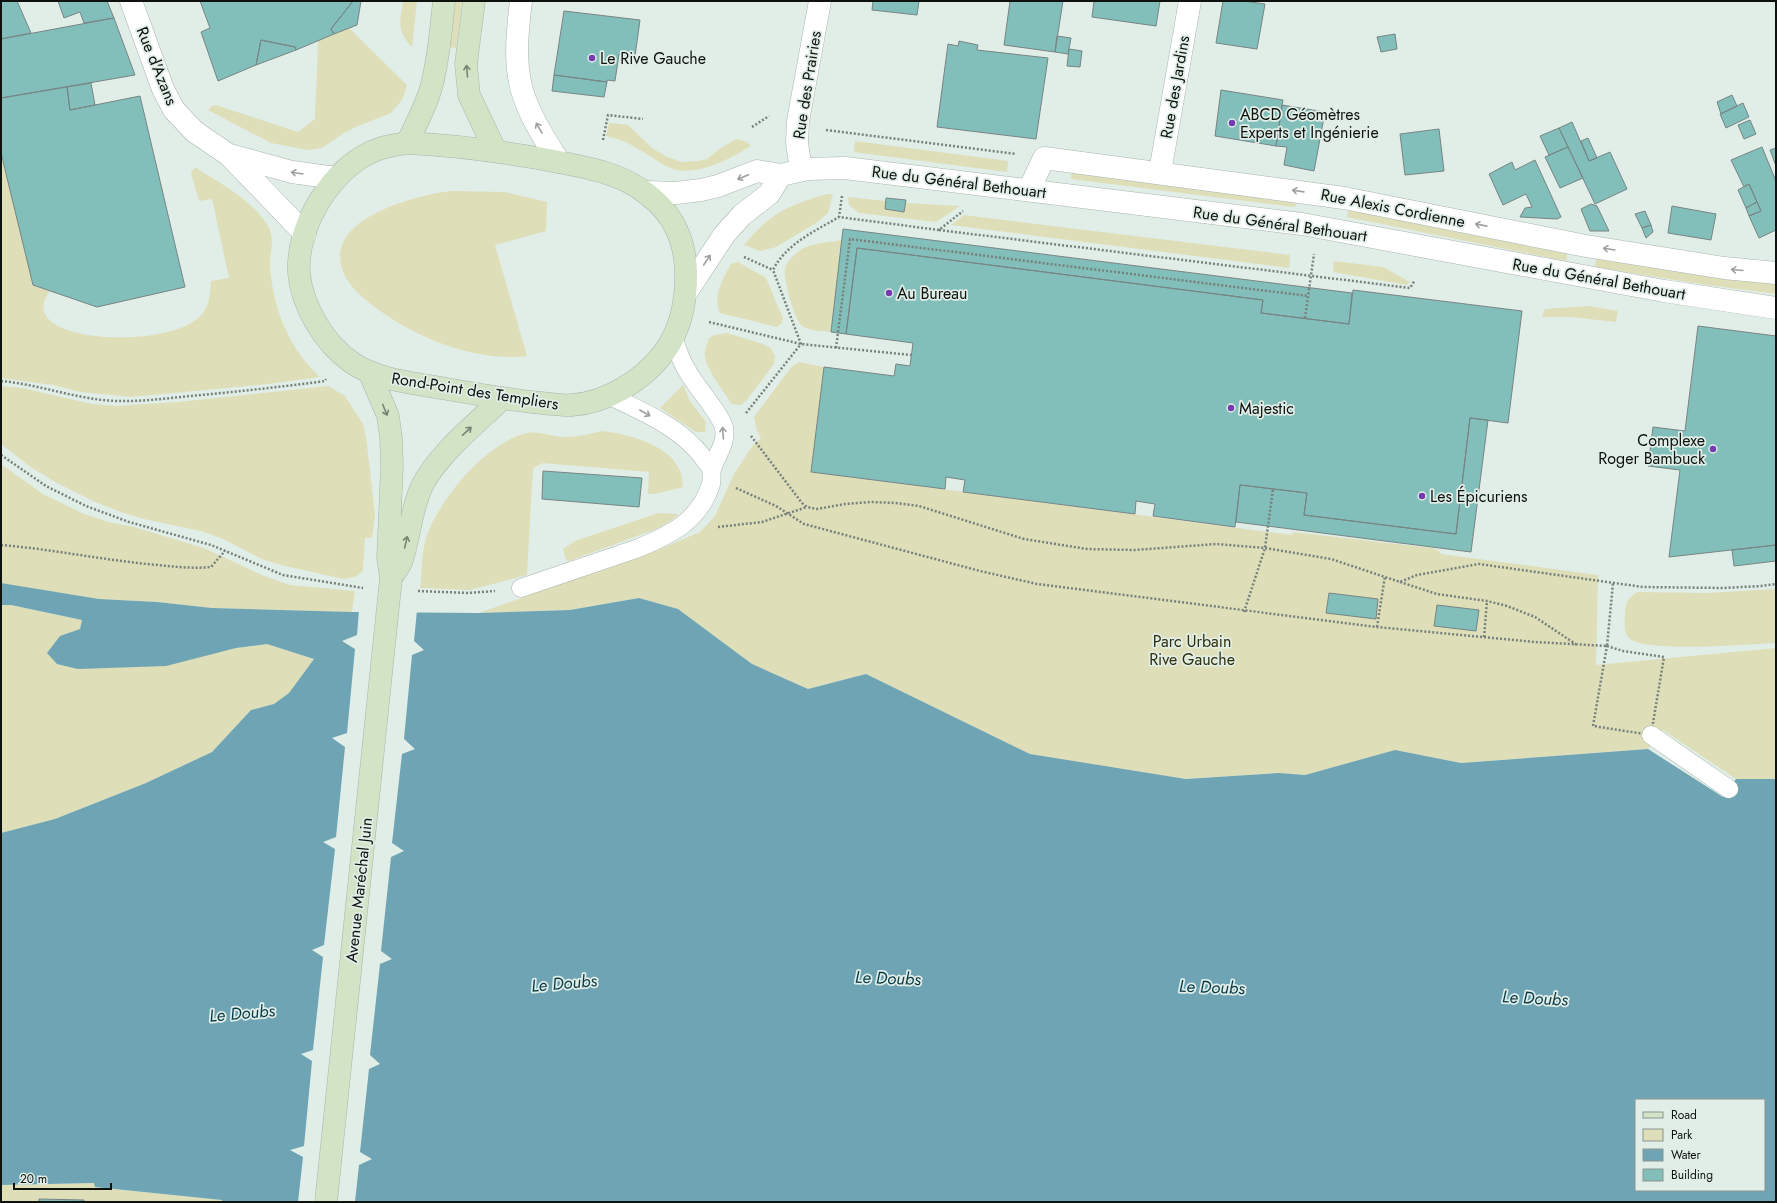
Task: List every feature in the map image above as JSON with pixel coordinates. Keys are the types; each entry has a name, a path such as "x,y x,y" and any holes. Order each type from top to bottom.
{"main road":[{"path":"407,143 425,105 432,84 440,45 444,1"},
{"path":"474,1 466,64 469,95 495,150"},
{"name":"Rond-Point des Templiers","path":"407,143 450,145 495,150 559,162 618,177 646,192 664,210 680,235 686,264 686,293 682,316 674,338 661,358 642,376 610,396 600,400 572,406 503,398 370,374 349,361 332,346 310,312 299,275 299,259 310,219 323,196 336,178 357,160 374,151 389,146 407,143"},
{"path":"370,374 388,416 391,438 392,466 388,558 391,578"},
{"path":"391,578 402,561 414,507 423,484 451,448 503,398"},
{"name":"Avenue Maréchal Juin","path":"326,1202 391,578"}],"street":[{"name":"Rue d'Azans","path":"131,1 162,89 174,110 195,132 229,155 305,234"},
{"path":"521,1 517,30 517,59 524,95 535,122 559,162"},
{"name":"Rue des Prairies","path":"791,172 797,143 798,121 820,1"},
{"name":"Rue des Jardins","path":"1160,172 1190,1"},
{"name":"Rue d'Azans","path":"229,155 292,172 336,178"},
{"path":"1029,190 1044,158"},
{"name":"Rue Alexis Cordienne","path":"1044,158 1160,172 1344,198 1586,246 1724,268 1776,273"},
{"name":"Rue du Général Bethouart","path":"646,192 676,193 701,190 718,186 757,171 791,172 845,168 1302,224 1664,291 1776,308"},
{"path":"686,293 724,235 742,215 769,194 791,172"}],"lane":[{"path":"521,588 636,549 675,531 689,521 698,510 710,484 712,469 720,452 723,440 724,428 718,415 687,371 674,338"},
{"path":"610,396 646,413 671,429 694,447 712,469"},
{"path":"1651,735 1729,789"}],"path":[{"path":"603,140 608,115 643,119"},
{"path":"752,128 770,116 798,121 820,130 1044,158"},
{"path":"839,217 843,189"},
{"path":"939,230 964,211"},
{"path":"773,270 778,259 786,251 839,217 1311,274 1410,288 1415,280"},
{"path":"836,348 850,239 1308,296"},
{"path":"1305,318 1315,250"},
{"path":"739,254 773,270 802,344"},
{"path":"708,322 802,344 912,355"},
{"path":"744,415 802,344"},
{"path":"1,381 35,386 102,400 134,401 248,391 325,381 328,378"},
{"path":"749,433 802,503 807,507 817,509 845,504 871,502 919,506 1024,538 1087,549 1135,550 1216,544 1265,548 1331,559 1437,594 1487,601 1535,617 1578,645"},
{"path":"1,455 46,486 86,506 129,522 225,550 283,575 356,588 370,588"},
{"path":"732,486 776,506 804,524 980,571 1037,584 1244,612 1377,627 1484,638 1607,646 1623,651 1664,657 1651,735 1592,726 1607,646 1613,583"},
{"path":"1244,612 1265,548 1273,489"},
{"path":"689,521 708,528 762,522 807,507"},
{"path":"1,545 34,548 102,559 193,568 211,567 225,550"},
{"path":"1400,582 1417,575 1479,564 1643,587 1681,588 1761,586 1776,584"},
{"path":"1377,627 1386,576"},
{"path":"414,591 468,594 521,588"},
{"path":"1484,638 1487,601"}],"green space":[{"path":"403,1 417,1 412,47 403,36 400,26"},
{"path":"453,1 462,1 456,48 448,47"},
{"path":"349,28 407,85 402,100 391,113 344,133 322,148 308,150 271,143 208,110 212,106 216,105 298,132 315,119 318,41"},
{"path":"609,123 628,125 652,148 667,157 682,162 707,159 736,139 747,142 751,146 709,167 686,171 664,165 629,144 606,136"},
{"path":"855,141 1008,161 1007,172 854,152"},
{"path":"1,153 33,285 50,291 43,309 52,322 72,332 100,336 131,337 161,333 186,325 203,313 210,294 211,281 229,278 212,199 199,201 191,173 195,167 224,185 252,206 266,223 272,240 270,267 272,282 275,298 284,327 300,354 320,377 260,385 131,397 81,392 53,385 1,378"},
{"path":"1072,169 1297,199 1295,207 1071,179"},
{"path":"451,191 505,192 547,202 546,231 495,245 527,356 507,357 486,355 465,351 425,337 389,317 372,305 350,285 348,281 340,260 343,243 354,228 371,216 392,206 413,199"},
{"path":"828,194 833,194 828,213 816,223 776,247 760,251 744,245 763,225 781,212 802,202"},
{"path":"848,197 886,201 885,209 903,212 905,203 960,206 936,222 859,213 849,205"},
{"path":"1349,208 1568,251 1566,261 1347,217"},
{"path":"964,215 1290,255 1289,268 951,225"},
{"path":"842,240 831,332 804,327 798,321 792,307 787,289 785,274 786,266 793,256 806,247"},
{"path":"1596,256 1776,282 1776,294 1700,284 1595,267"},
{"path":"1334,261 1383,267 1410,282 1407,285 1333,272"},
{"path":"738,262 766,278 783,318 782,323 777,327 720,313 717,301 720,288 731,264"},
{"path":"1588,306 1618,311 1616,322 1571,317 1542,317 1545,309"},
{"path":"727,333 763,344 771,348 775,356 774,364 746,401 741,405 732,404 710,371 705,356 705,350 709,338 715,335"},
{"name":"Parc Urbain Rive Gauche","path":"799,362 824,367 811,472 1292,535 1293,532 1432,548 1438,550 1441,554 1598,575 1596,665 1776,648 1776,779 1736,779 1663,730 1648,749 1461,763 1395,750 1305,775 1279,773 1186,779 1030,754 866,674 808,689 752,664 678,609 639,598 570,610 479,613 658,550 700,532 715,516 734,474 753,445 761,438 757,431 754,417 789,370"},
{"path":"683,385 690,401 706,422 705,432 696,432 660,408"},
{"path":"1,386 22,388 92,404 116,406 178,402 328,386 345,396 363,424 366,437 375,514 372,538 365,538 363,571 355,577 344,579 264,560 223,539 201,531 144,519 121,512 93,501 57,483 32,468 1,444"},
{"path":"601,431 622,434 645,441 666,453 679,469 683,487 655,494 648,494 649,472 543,463 533,468 527,575 470,590 420,588 425,542 431,526 451,492 480,460 512,438 528,433 567,437 586,435"},
{"path":"1,464 43,494 82,513 108,522 134,527 204,548 264,576 290,585 355,591 352,612 212,608 157,602 99,599 1,583"},
{"path":"659,513 678,514 676,517 659,528 569,561 566,560 563,549 575,541"},
{"path":"1776,589 1776,643 1674,647 1637,642 1628,637 1625,632 1626,604 1629,598 1638,592 1707,593"},
{"path":"1,605 11,605 82,620 80,629 61,636 236,648 267,644 314,659 289,693 274,704 251,710 212,752 146,783 55,819 1,833"},
{"path":"95,1183 95,1187 222,1200 222,1202 84,1202 83,1200 39,1199 39,1202 1,1202 1,1185"}],"water":[{"name":"Le Doubs","path":"1,583 99,599 157,602 212,608 352,612 479,613 570,610 639,598 678,609 752,664 808,689 866,674 1030,754 1186,779 1279,773 1305,775 1395,750 1461,763 1648,749 1723,797 1736,779 1776,779 1776,1202 222,1202 222,1200 95,1187 94,1183 1,1185 1,833 55,819 146,783 212,752 251,710 274,704 289,693 314,659 267,644 236,648 166,666 78,669 57,664 47,653 60,636 80,629 82,620 11,605 1,605"}],"pier":[{"path":"359,610 417,610 414,641 424,650 412,655 404,739 415,749 402,754 392,843 404,851 391,857 381,951 392,959 380,964 370,1055 380,1064 369,1069 360,1152 372,1159 359,1165 355,1202 298,1202 303,1157 290,1150 304,1146 312,1061 301,1054 313,1050 323,957 312,950 324,945 335,849 323,842 336,837 345,747 332,738 347,733 355,649 342,641 357,635"}],"building":[{"path":"1,1 17,1 31,33 1,39"},
{"path":"58,1 107,1 114,18 84,23 80,12 64,18"},
{"path":"200,1 353,1 331,29 334,34 296,50 295,47 261,40 256,65 218,81 201,32 210,28"},
{"path":"353,1 361,1 357,25 334,34 331,29"},
{"path":"873,1 919,1 917,15 872,10"},
{"path":"1010,1 1063,1 1055,52 1004,45"},
{"path":"1094,1 1160,1 1156,26 1092,17"},
{"path":"1223,1 1244,1 1265,4 1257,49 1216,43"},
{"path":"564,11 640,20 635,56 619,54 615,81 607,80 607,82 554,75"},
{"path":"114,18 135,75 1,98 1,39"},
{"path":"1395,34 1397,49 1381,52 1377,37"},
{"path":"1057,36 1071,38 1068,54 1055,52"},
{"path":"261,40 295,47 296,50 256,65"},
{"path":"959,41 978,45 977,50 1048,58 1036,139 937,127 948,44 958,46"},
{"path":"1069,49 1082,51 1080,67 1067,66"},
{"path":"554,75 607,82 604,97 552,91"},
{"path":"91,83 95,105 70,110 67,87"},
{"path":"67,87 70,110 140,96 185,287 97,307 33,285 1,153 1,98"},
{"path":"1221,90 1283,100 1276,146 1215,136"},
{"path":"1732,95 1737,106 1721,114 1717,102"},
{"path":"1743,103 1749,117 1726,128 1720,114"},
{"path":"1282,105 1325,112 1314,171 1284,165 1287,147 1276,146"},
{"path":"1750,120 1756,134 1744,139 1738,125"},
{"path":"1572,122 1589,161 1610,152 1627,189 1595,204 1559,128"},
{"path":"1559,128 1568,147 1549,155 1540,136"},
{"path":"1439,129 1444,171 1405,175 1400,134"},
{"path":"1588,138 1597,158 1589,161 1581,141"},
{"path":"1568,147 1583,178 1560,188 1545,157"},
{"path":"1762,147 1776,181 1776,230 1759,238 1749,216 1761,211 1749,184 1744,187 1731,160"},
{"path":"1776,148 1776,166 1770,150"},
{"path":"1535,160 1561,217 1557,219 1520,217 1525,208 1532,207 1526,194 1503,205 1489,174 1512,162 1515,170"},
{"path":"1749,184 1757,202 1746,208 1738,190"},
{"path":"886,198 906,200 904,212 885,209"},
{"path":"1757,202 1761,211 1749,216 1746,208"},
{"path":"1591,204 1597,206 1609,231 1590,231 1581,209"},
{"path":"1672,206 1716,214 1711,240 1668,233"},
{"path":"1645,211 1651,225 1642,228 1635,214"},
{"path":"1651,225 1653,232 1646,238 1642,228"},
{"path":"843,229 1352,293 1349,324 1261,313 1263,300 857,248 846,334 831,332"},
{"path":"857,248 1263,300 1261,313 1349,324 1353,290 1522,311 1508,423 1470,418 1456,534 1304,515 1307,493 1240,485 1235,527 1153,516 1155,504 1136,501 1135,514 963,492 965,480 946,477 945,489 811,472 824,367 894,376 896,364 910,366 913,343 846,334"},
{"name":"Complexe Roger Bambuck","path":"1698,326 1776,336 1776,545 1669,557 1680,470 1648,466 1653,427 1685,431"},
{"path":"1470,418 1488,420 1471,552 1236,522 1240,485 1307,493 1304,515 1456,534"},
{"path":"543,471 642,478 639,507 542,499"},
{"path":"1776,545 1776,561 1734,566 1732,550"},
{"path":"1329,593 1378,599 1376,619 1326,613"},
{"path":"1437,605 1479,610 1476,631 1434,626"},
{"path":"39,1199 84,1200 84,1202 39,1202"}],"place":[{"name":"Le Rive Gauche","path":"592,58"},
{"name":"ABCD Géomètres Experts et Ingénierie","path":"1232,123"},
{"name":"Au Bureau","path":"889,293"},
{"name":"Majestic","path":"1231,408"},
{"name":"Complexe Roger Bambuck","path":"1713,449"},
{"name":"Les Épicuriens","path":"1422,496"}]}
